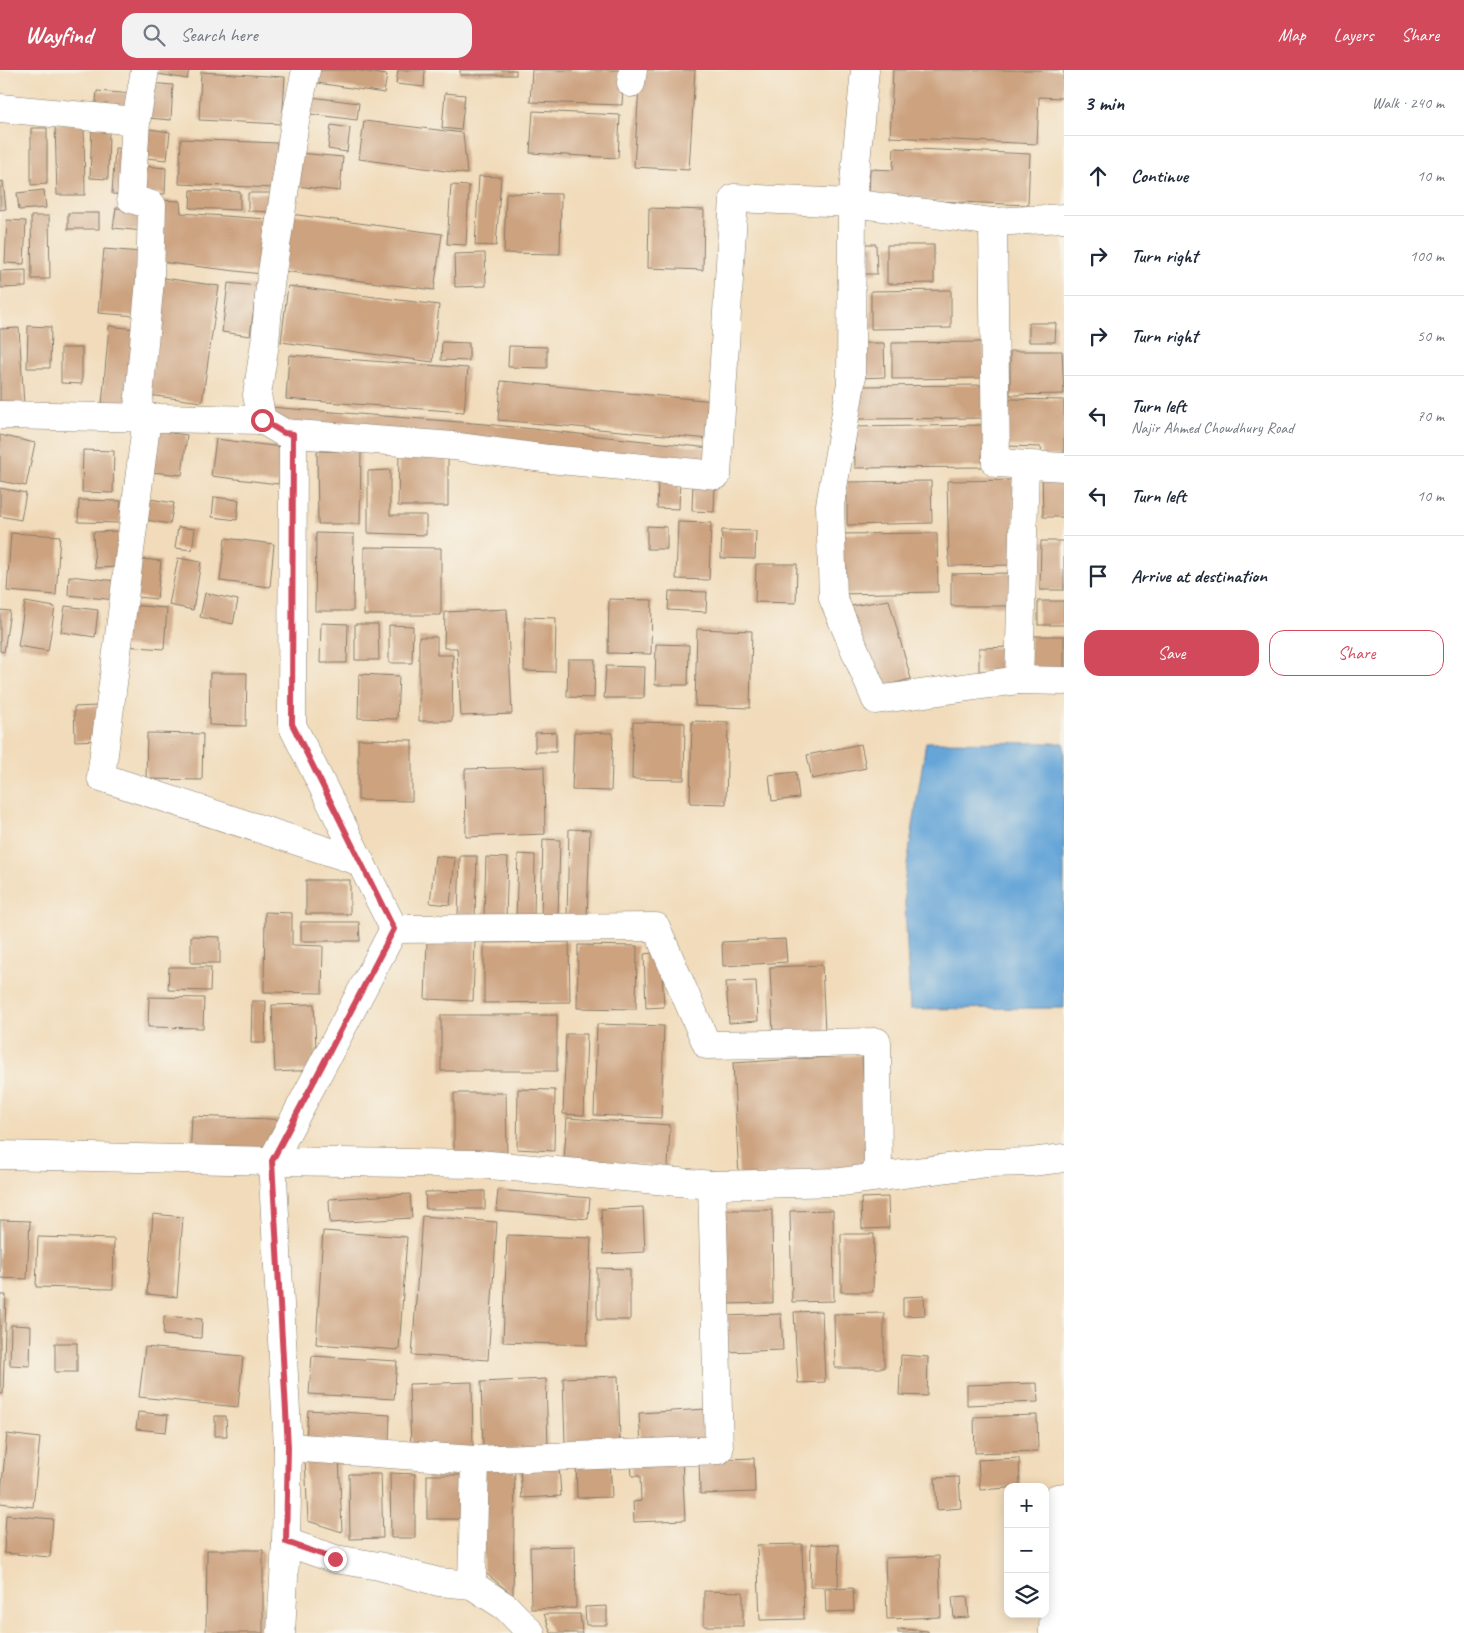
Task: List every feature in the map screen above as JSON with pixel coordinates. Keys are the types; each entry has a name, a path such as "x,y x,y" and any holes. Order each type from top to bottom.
{"street":[{"path":"145,70 136,121 131,199 152,205 150,280 142,418 101,777 361,862"},
{"path":"262,420 257,395 265,343 270,285 295,122 306,70"},
{"path":"865,70 852,204 851,383 830,505 833,598 876,700 1019,680 1064,681"},
{"path":"0,108 136,121"},
{"path":"0,415 262,420 284,433 453,446 549,459 717,475 734,198 852,204 993,222 1064,218"},
{"path":"993,222 996,463 1064,467"},
{"path":"293,434 292,724 394,929"},
{"path":"1019,680 1025,465"},
{"path":"394,929 656,927 707,1045 877,1042 878,1178"},
{"path":"281,1633 286,1542 288,1447 272,1161 394,929"},
{"path":"0,1155 478,1164 712,1186 841,1182 986,1163 1031,1162 1064,1158"},
{"path":"288,1447 475,1460 719,1450 712,1186"},
{"path":"472,1585 475,1460"},
{"path":"1053,1633 1057,1498 1064,1497"},
{"path":"286,1542 335,1559 380,1566 438,1582 472,1585 506,1607 532,1633"}],"water":[{"path":"926,742 1064,743 1064,1008 910,1009 904,884"}],"building":[{"path":"159,70 189,70 187,79 158,74"},
{"path":"313,70 354,70 387,75 384,93 311,82"},
{"path":"398,70 425,70 424,87 396,84"},
{"path":"460,70 516,70 516,75 460,75"},
{"path":"532,70 624,70 622,105 530,102"},
{"path":"640,70 695,70 689,170 634,167"},
{"path":"893,70 1064,70 1063,98 1039,97 1037,144 890,137"},
{"path":"201,72 285,77 282,124 199,120"},
{"path":"150,83 173,85 171,120 147,118"},
{"path":"97,91 134,94 132,115 95,112"},
{"path":"445,93 465,95 461,130 442,128"},
{"path":"311,97 359,103 357,120 309,114"},
{"path":"533,111 620,115 618,158 530,153"},
{"path":"364,121 463,133 467,174 359,159"},
{"path":"55,124 84,124 85,195 57,195"},
{"path":"92,125 109,126 108,179 90,178"},
{"path":"331,125 350,128 347,152 328,149"},
{"path":"31,128 47,128 47,184 31,185"},
{"path":"150,129 170,132 167,160 146,158"},
{"path":"181,139 277,143 275,188 179,184"},
{"path":"115,148 130,149 126,195 112,194"},
{"path":"894,148 1030,154 1028,205 869,198 870,169 893,170"},
{"path":"299,153 343,157 340,191 296,186"},
{"path":"144,166 166,168 165,194 142,192"},
{"path":"479,176 501,177 496,246 475,245"},
{"path":"3,181 6,209 0,210 0,182"},
{"path":"451,185 469,186 466,245 447,244"},
{"path":"44,190 46,208 19,210 17,193"},
{"path":"191,190 240,192 240,210 190,208"},
{"path":"248,193 276,193 276,212 248,211"},
{"path":"506,193 561,194 560,254 504,253"},
{"path":"157,200 180,201 181,213 267,219 261,274 160,262"},
{"path":"116,208 146,210 144,231 113,228"},
{"path":"649,208 704,210 703,270 648,268"},
{"path":"68,213 99,213 99,229 68,229"},
{"path":"290,214 442,234 434,290 283,271"},
{"path":"31,216 49,216 50,279 32,279"},
{"path":"7,220 26,221 24,264 5,263"},
{"path":"859,244 876,244 877,274 860,274"},
{"path":"887,245 934,245 934,283 887,284"},
{"path":"104,249 142,252 137,316 98,313"},
{"path":"485,253 486,286 455,287 454,254"},
{"path":"26,270 26,287 1,288 0,271"},
{"path":"164,278 219,286 202,402 148,395"},
{"path":"228,283 257,286 250,336 222,332"},
{"path":"288,286 439,305 433,362 281,342"},
{"path":"951,290 951,328 871,329 871,291"},
{"path":"1029,323 1056,323 1055,342 1029,342"},
{"path":"28,326 51,327 50,368 27,368"},
{"path":"109,326 135,329 129,407 102,405"},
{"path":"19,328 24,404 0,404 0,329"},
{"path":"442,342 469,343 469,361 441,360"},
{"path":"984,342 985,378 892,379 892,343"},
{"path":"859,343 884,343 885,377 859,378"},
{"path":"509,346 547,347 547,368 508,367"},
{"path":"61,348 82,348 82,384 61,383"},
{"path":"1010,351 1062,351 1064,394 1010,395"},
{"path":"289,355 468,368 464,412 286,399"},
{"path":"501,381 714,401 710,439 498,420"},
{"path":"990,385 990,418 859,419 858,386"},
{"path":"1010,399 1064,400 1064,456 1042,456 1041,447 1006,446"},
{"path":"269,407 485,424 710,448 708,467 278,424"},
{"path":"984,425 985,467 855,468 854,427"},
{"path":"155,431 187,435 182,475 150,472"},
{"path":"0,435 35,443 26,486 0,481"},
{"path":"216,439 282,447 278,484 211,476"},
{"path":"83,450 114,451 113,493 82,492"},
{"path":"317,451 361,452 360,524 318,524"},
{"path":"399,453 448,453 448,506 398,506"},
{"path":"390,470 390,515 426,515 426,535 368,533 368,471"},
{"path":"1042,472 1064,472 1064,517 1043,517"},
{"path":"658,480 680,481 679,509 657,508"},
{"path":"1014,480 1015,565 949,566 947,481"},
{"path":"931,481 932,523 847,525 847,482"},
{"path":"693,482 715,483 714,512 692,511"},
{"path":"0,488 26,493 21,520 0,516"},
{"path":"214,497 239,500 237,520 212,517"},
{"path":"144,498 174,503 170,524 140,519"},
{"path":"79,500 121,501 120,523 78,522"},
{"path":"678,522 711,523 709,580 676,579"},
{"path":"647,526 667,527 667,549 647,549"},
{"path":"178,527 195,529 192,550 175,548"},
{"path":"722,530 756,531 755,559 721,558"},
{"path":"119,531 121,567 95,568 93,532"},
{"path":"11,533 60,536 56,595 7,591"},
{"path":"316,533 354,534 353,611 315,611"},
{"path":"937,533 938,592 840,594 839,534"},
{"path":"225,538 274,544 270,587 220,581"},
{"path":"1041,541 1064,541 1064,590 1040,590"},
{"path":"364,547 441,548 441,615 364,615"},
{"path":"132,558 161,561 157,599 127,596"},
{"path":"178,558 201,562 193,610 169,605"},
{"path":"756,564 797,564 796,603 755,602"},
{"path":"1013,573 1013,606 951,606 951,574"},
{"path":"69,576 117,581 115,600 68,595"},
{"path":"669,591 707,592 706,612 668,610"},
{"path":"205,593 238,600 233,624 200,617"},
{"path":"609,599 652,600 651,654 608,653"},
{"path":"889,600 911,679 876,688 845,607"},
{"path":"1038,601 1064,601 1064,625 1038,625"},
{"path":"25,602 55,607 48,651 18,646"},
{"path":"128,605 167,608 164,649 124,646"},
{"path":"65,606 98,610 95,637 61,632"},
{"path":"507,609 512,714 461,716 457,648 444,648 445,612"},
{"path":"0,610 10,611 4,652 0,651"},
{"path":"525,617 556,618 555,672 524,671"},
{"path":"321,623 348,624 347,663 320,663"},
{"path":"355,624 378,624 379,660 355,660"},
{"path":"389,625 413,626 412,663 389,663"},
{"path":"697,629 752,631 750,708 695,706"},
{"path":"1030,636 1064,636 1064,671 1030,671"},
{"path":"419,637 437,637 437,655 453,655 452,721 419,721"},
{"path":"656,644 689,645 688,685 655,685"},
{"path":"1011,647 1011,671 979,671 979,648"},
{"path":"568,659 595,659 594,698 567,697"},
{"path":"606,666 645,667 644,698 604,698"},
{"path":"210,673 247,673 246,726 209,725"},
{"path":"359,674 399,676 397,719 358,718"},
{"path":"97,706 98,740 75,741 74,707"},
{"path":"692,721 728,722 726,804 690,803"},
{"path":"633,722 685,723 684,780 632,779"},
{"path":"556,732 556,752 535,752 535,733"},
{"path":"574,732 613,733 611,791 572,790"},
{"path":"147,733 203,734 202,780 146,779"},
{"path":"358,739 412,740 412,801 358,800"},
{"path":"861,744 866,768 812,779 807,755"},
{"path":"544,767 545,834 466,837 465,769"},
{"path":"796,772 799,798 772,801 769,775"},
{"path":"569,829 590,830 587,918 567,917"},
{"path":"543,839 560,840 558,917 541,917"},
{"path":"518,854 535,855 534,918 516,918"},
{"path":"435,856 455,858 450,905 430,903"},
{"path":"460,856 477,856 475,916 458,916"},
{"path":"486,857 508,858 506,918 484,917"},
{"path":"306,880 350,880 350,914 306,914"},
{"path":"265,912 292,913 292,945 323,946 322,993 264,992"},
{"path":"301,922 359,922 360,941 301,941"},
{"path":"191,936 220,937 220,963 191,963"},
{"path":"785,939 787,962 723,966 722,942"},
{"path":"427,941 475,942 473,1001 425,999"},
{"path":"569,942 570,1002 484,1003 484,943"},
{"path":"578,945 637,946 636,1009 577,1008"},
{"path":"661,952 664,1007 646,1008 644,954"},
{"path":"822,965 825,1032 773,1034 770,967"},
{"path":"169,967 211,967 210,991 168,990"},
{"path":"756,981 758,1021 729,1023 726,982"},
{"path":"149,997 204,998 203,1028 148,1027"},
{"path":"252,1001 266,1001 265,1043 251,1043"},
{"path":"314,1004 317,1070 275,1072 272,1005"},
{"path":"441,1015 557,1015 557,1071 441,1071"},
{"path":"597,1024 664,1026 661,1118 594,1115"},
{"path":"566,1034 587,1034 584,1115 563,1114"},
{"path":"862,1055 868,1170 739,1177 733,1063"},
{"path":"518,1089 555,1090 554,1151 517,1149"},
{"path":"454,1093 506,1093 507,1159 454,1159"},
{"path":"192,1116 294,1120 292,1164 190,1161"},
{"path":"567,1118 670,1125 668,1167 564,1160"},
{"path":"498,1190 590,1198 588,1219 496,1211"},
{"path":"485,1191 485,1209 426,1209 425,1192"},
{"path":"410,1194 412,1218 330,1223 329,1199"},
{"path":"888,1197 889,1228 862,1229 861,1198"},
{"path":"643,1207 645,1252 604,1254 601,1209"},
{"path":"724,1210 772,1210 773,1303 725,1304"},
{"path":"833,1210 834,1301 792,1302 790,1211"},
{"path":"153,1214 183,1217 177,1297 147,1294"},
{"path":"422,1216 497,1222 488,1360 412,1355"},
{"path":"0,1220 30,1221 27,1279 0,1278"},
{"path":"323,1231 407,1237 399,1350 316,1344"},
{"path":"841,1234 874,1234 873,1292 841,1292"},
{"path":"507,1235 591,1238 587,1345 503,1342"},
{"path":"38,1237 114,1239 113,1289 36,1287"},
{"path":"597,1268 630,1269 630,1320 597,1320"},
{"path":"0,1295 6,1295 3,1394 0,1394"},
{"path":"924,1296 925,1315 903,1316 903,1297"},
{"path":"822,1311 825,1382 798,1383 794,1312"},
{"path":"884,1313 884,1368 835,1368 834,1314"},
{"path":"781,1314 783,1350 725,1352 724,1316"},
{"path":"164,1316 202,1319 201,1338 163,1335"},
{"path":"11,1325 31,1326 30,1366 10,1365"},
{"path":"55,1343 77,1343 77,1372 55,1372"},
{"path":"145,1347 243,1356 238,1407 139,1397"},
{"path":"901,1355 928,1357 927,1396 899,1395"},
{"path":"312,1356 397,1361 394,1399 309,1394"},
{"path":"618,1376 620,1441 565,1443 563,1378"},
{"path":"546,1379 548,1448 483,1450 481,1382"},
{"path":"472,1382 473,1449 411,1451 409,1384"},
{"path":"1037,1383 1038,1402 967,1405 967,1385"},
{"path":"707,1409 709,1441 641,1446 639,1413"},
{"path":"308,1410 390,1415 389,1443 306,1438"},
{"path":"138,1412 168,1415 166,1432 136,1429"},
{"path":"1037,1415 1038,1451 975,1453 974,1417"},
{"path":"215,1416 226,1416 227,1436 215,1436"},
{"path":"7,1434 40,1438 33,1507 0,1503"},
{"path":"339,1456 342,1532 308,1521 305,1458"},
{"path":"754,1458 755,1492 700,1494 699,1460"},
{"path":"1019,1458 1020,1483 1004,1483 1004,1488 980,1490 978,1460"},
{"path":"682,1459 685,1520 634,1522 633,1502 641,1501 640,1476 632,1476 631,1462"},
{"path":"610,1462 612,1497 577,1498 576,1463"},
{"path":"483,1465 515,1465 513,1595 483,1571"},
{"path":"559,1466 561,1496 522,1498 520,1469"},
{"path":"390,1473 415,1474 415,1538 391,1538"},
{"path":"349,1474 381,1474 383,1538 350,1539"},
{"path":"427,1475 462,1475 462,1519 427,1519"},
{"path":"959,1477 961,1508 937,1510 935,1478"},
{"path":"6,1515 53,1519 50,1557 4,1553"},
{"path":"802,1544 804,1619 760,1620 757,1545"},
{"path":"811,1544 839,1545 838,1587 810,1587"},
{"path":"575,1546 576,1608 531,1609 530,1547"},
{"path":"207,1550 263,1550 263,1633 206,1633"},
{"path":"939,1556 941,1617 887,1619 885,1558"},
{"path":"853,1588 854,1611 826,1612 825,1589"},
{"path":"704,1591 743,1592 743,1626 704,1626"},
{"path":"967,1596 969,1617 954,1618 952,1597"},
{"path":"607,1606 607,1625 586,1625 585,1607"},
{"path":"544,1614 580,1614 582,1633 551,1633"},
{"path":"898,1629 928,1631 928,1633 898,1633"}],"route":[{"path":"262,420 284,433 293,434 292,724 394,929 272,1161 288,1447 286,1542 335,1559"}]}
